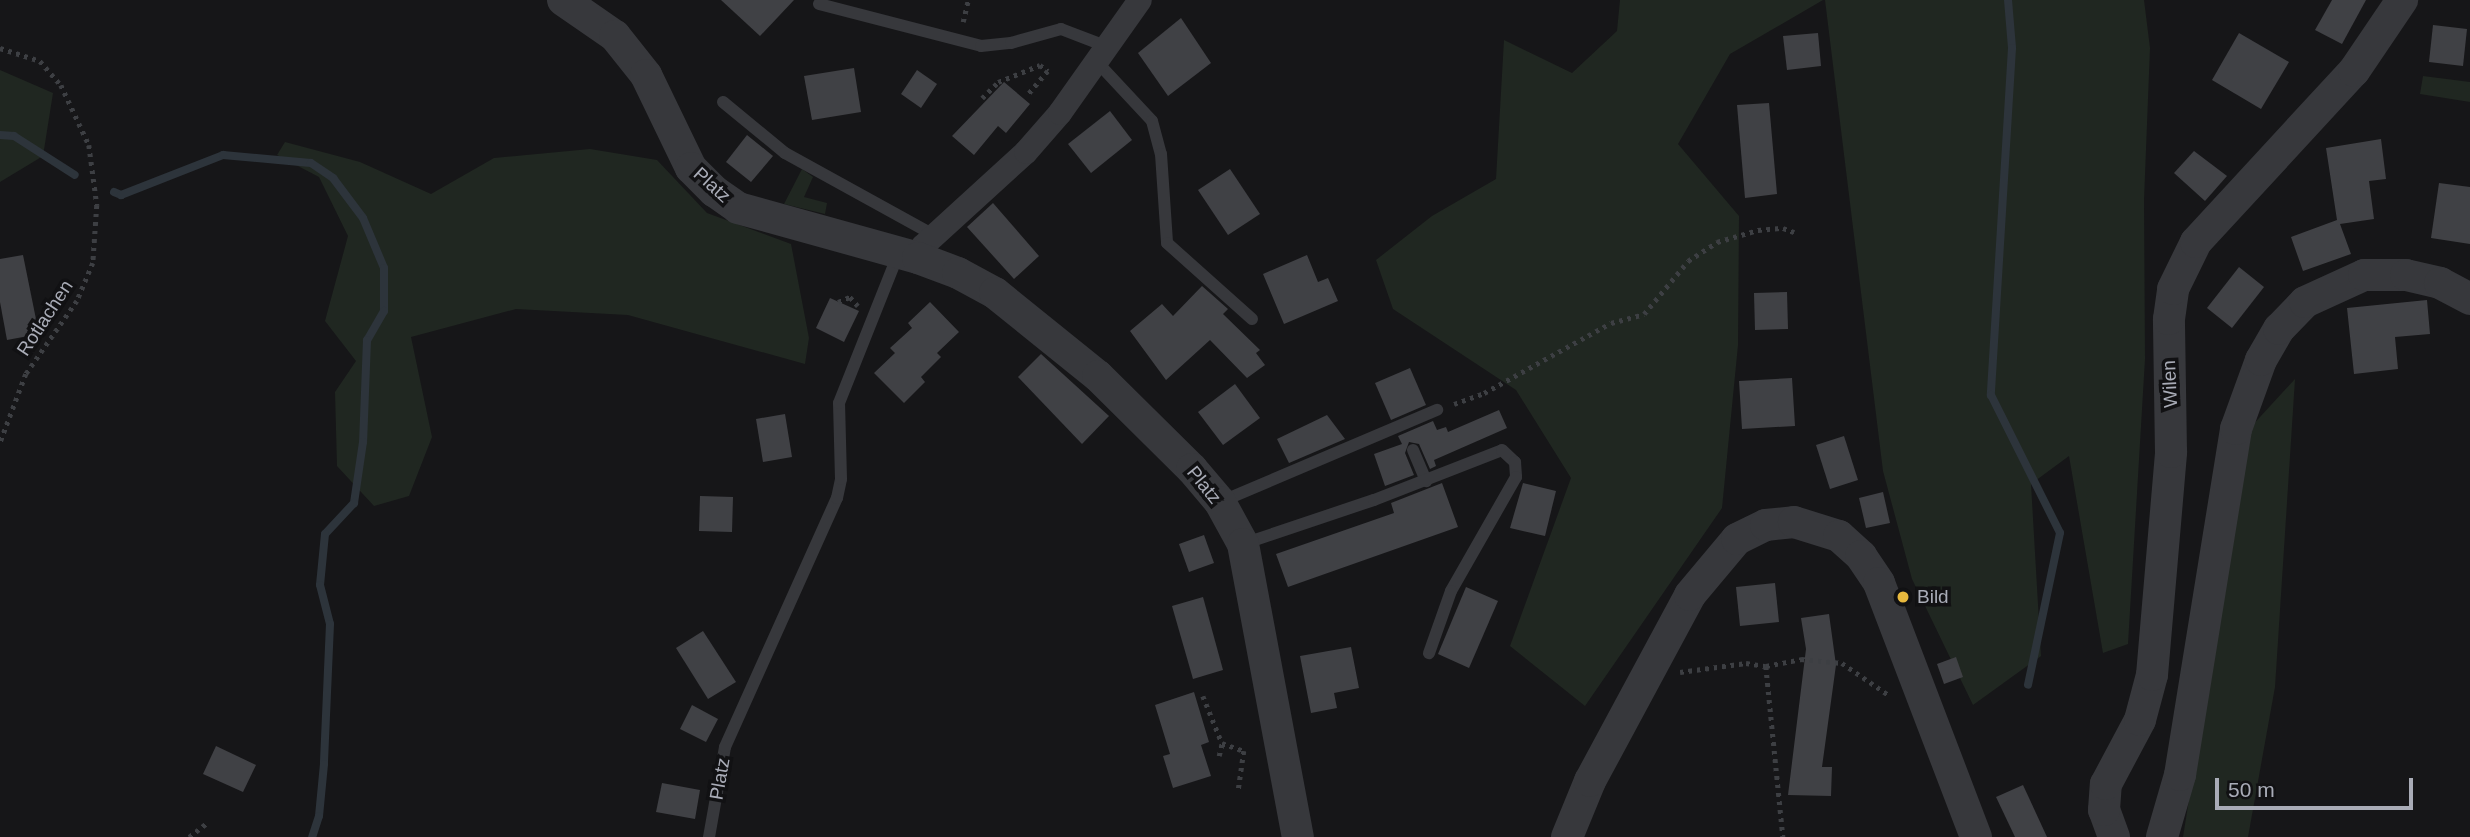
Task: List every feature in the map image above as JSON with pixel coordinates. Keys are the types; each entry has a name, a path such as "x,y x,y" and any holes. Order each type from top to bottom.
{"street":[{"name":"Platz","path":"563,0 615,36 646,75 691,168 714,191 738,208 918,249 958,273 1035,323 1098,376 1220,502 1243,544 1298,837"},
{"name":"Platz","path":"918,249 1026,152 1103,55 1140,0"},
{"name":"Wilen","path":"2114,837 2104,810 2106,784 2140,720 2152,675 2171,452 2169,319 2173,289 2196,242 2354,71 2402,0"},
{"path":"2162,837 2180,775 2236,429 2261,360 2279,330 2305,302 2364,275 2406,275 2440,283 2470,299"},
{"path":"1567,837 1590,781 1690,595 1737,539 1766,525 1794,522 1839,536 1861,556 1879,583 1976,837"}],"lane":[{"path":"820,4 981,46 1011,43 1061,29 1103,55 1152,121 1161,154 1167,243 1252,319"},
{"path":"723,102 785,153 918,249"},
{"name":"Platz","path":"709,837 725,747 837,498 842,479 839,403 918,249"},
{"path":"1220,502 1437,410"},
{"path":"1413,450 1426,481"},
{"path":"1243,544 1426,481 1502,450 1515,462 1516,477 1451,591 1429,653"}],"path":[{"path":"964,16 968,0"},
{"name":"Rotlachen","path":"0,48 40,61 61,85 89,145 97,205 93,263 77,301 26,374 0,443"},
{"path":"982,98 998,82 1040,65 1048,71 1027,96"},
{"path":"1437,410 1484,393 1611,323 1644,314 1688,261 1717,242 1758,230 1783,228 1794,232"},
{"path":"1648,669 1683,672 1746,663 1766,666 1801,659 1842,663 1897,704"},
{"path":"1766,666 1783,837"},
{"path":"1203,696 1222,743 1219,756"},
{"path":"1222,743 1244,751 1238,793"},
{"path":"189,837 207,823"}],"shaded area":[{"path":"1620,0 1823,0 1730,54 1678,144 1739,216 1738,345 1722,508 1585,706 1510,646 1571,478 1516,390 1393,309 1376,260 1432,216 1496,179 1504,40 1572,73 1617,31"},
{"path":"1825,0 2144,0 2150,48 2144,200 2145,359 2128,644 2103,653 2069,456 2031,484 2041,656 1973,705 1912,579 1883,471"},
{"path":"0,70 53,93 43,156 0,182"},
{"path":"2423,76 2470,82 2470,102 2420,94"},
{"path":"285,142 360,162 431,194 494,158 590,149 657,160 707,213 791,244 809,338 805,364 628,315 516,309 411,337 432,437 409,496 374,506 337,466 335,392 356,361 325,321 348,236 319,177 277,155"},
{"path":"802,169 813,177 804,197 827,203 825,214 784,204"},
{"path":"2295,379 2275,687 2248,837 2183,837 2249,429"}],"building":[{"path":"721,0 794,0 760,36"},
{"path":"2332,0 2366,0 2342,44 2315,30"},
{"path":"1181,18 1211,63 1168,96 1138,53"},
{"path":"2433,25 2467,29 2463,66 2429,62"},
{"path":"1818,33 1821,66 1787,70 1783,36"},
{"path":"2239,33 2289,62 2261,109 2212,80"},
{"path":"854,68 861,112 812,120 804,76"},
{"path":"917,70 937,84 921,108 901,94"},
{"path":"1004,82 1030,104 1006,133 998,126 974,155 952,136"},
{"path":"1769,103 1777,194 1745,198 1737,105"},
{"path":"1110,111 1132,140 1091,173 1068,144"},
{"path":"747,135 773,156 751,182 726,162"},
{"path":"2381,139 2386,179 2369,181 2374,219 2340,224 2351,254 2303,271 2291,237 2337,220 2326,148"},
{"path":"2194,151 2227,176 2205,201 2174,173"},
{"path":"1230,169 1260,214 1228,235 1198,190"},
{"path":"2439,183 2470,187 2470,244 2431,238"},
{"path":"993,203 1039,256 1014,279 967,227"},
{"path":"23,255 39,334 7,340 0,302 0,259"},
{"path":"1307,255 1318,282 1328,278 1338,301 1284,324 1263,274"},
{"path":"2239,267 2264,287 2232,328 2207,308"},
{"path":"1202,286 1228,309 1223,314 1260,350 1256,353 1265,365 1247,378 1210,340 1166,380 1130,331 1162,304 1173,316"},
{"path":"1787,292 1788,329 1755,330 1754,293"},
{"path":"830,298 859,311 844,342 816,328"},
{"path":"2427,300 2430,334 2395,337 2398,369 2354,374 2347,308"},
{"path":"930,302 959,332 937,353 941,357 921,377 925,382 904,403 874,373 895,353 890,348 912,328 908,323"},
{"path":"1041,354 1109,416 1082,444 1018,377"},
{"path":"1410,368 1426,405 1391,420 1375,383"},
{"path":"1792,378 1795,426 1742,429 1739,381"},
{"path":"1235,384 1260,418 1223,445 1198,412"},
{"path":"1499,410 1507,428 1434,460 1436,466 1430,469 1419,444 1409,442 1405,453 1414,475 1385,486 1374,454 1402,444 1398,436 1433,421 1437,430 1446,427 1448,432"},
{"path":"785,414 792,457 763,462 756,419"},
{"path":"1327,415 1345,439 1289,463 1277,439"},
{"path":"1844,436 1858,480 1830,489 1816,445"},
{"path":"1442,483 1458,527 1288,587 1276,554 1394,513 1391,503"},
{"path":"1523,483 1556,491 1545,536 1510,528"},
{"path":"1883,492 1890,523 1866,528 1859,498"},
{"path":"700,496 733,497 732,532 699,531"},
{"path":"1204,535 1214,563 1189,572 1179,544"},
{"path":"1775,583 1779,622 1740,626 1736,587"},
{"path":"1466,587 1498,601 1469,668 1438,654"},
{"path":"1203,597 1223,670 1193,679 1172,606"},
{"path":"1829,614 1836,665 1822,767 1832,767 1831,796 1788,795 1806,649 1801,618"},
{"path":"703,631 736,682 708,699 676,648"},
{"path":"1351,647 1359,688 1334,693 1337,708 1311,713 1300,656"},
{"path":"1956,657 1963,677 1944,684 1937,664"},
{"path":"1194,692 1209,742 1201,745 1211,776 1173,788 1163,756 1170,754 1155,705"},
{"path":"692,705 718,719 706,742 680,729"},
{"path":"216,746 256,765 243,792 203,774"},
{"path":"662,783 700,790 695,819 656,812"},
{"path":"2023,785 2047,837 2015,837 1996,797"}],"waterway":[{"path":"2008,0 2012,48 1991,395 2060,533 2028,685"},
{"path":"0,135 14,136 75,175"},
{"path":"114,192 121,195 223,155 311,163 333,178 363,218 384,268 384,311 367,340 363,442 354,503 325,534 320,585 330,624 324,764 319,816 312,837"}],"place":[{"name":"Bild","path":"1903,597"}]}
